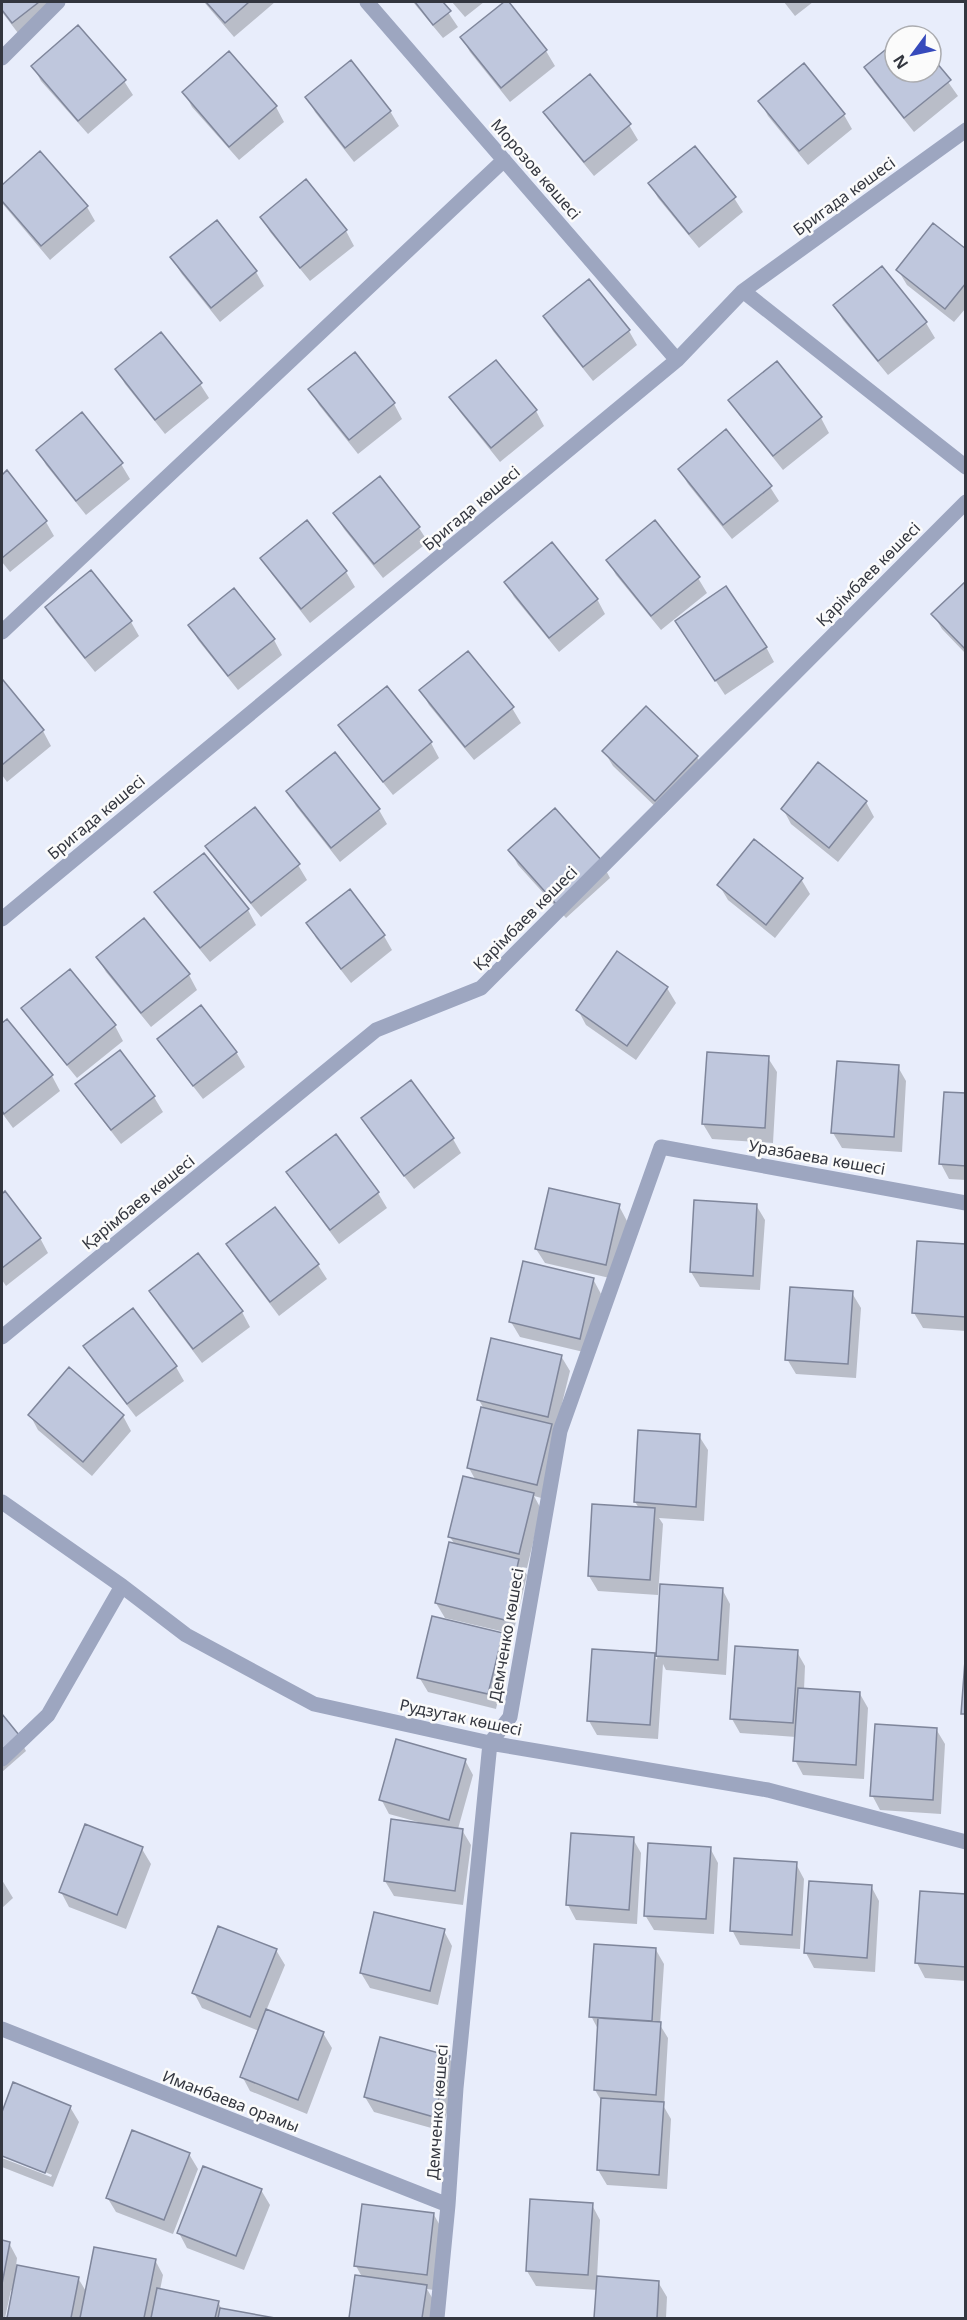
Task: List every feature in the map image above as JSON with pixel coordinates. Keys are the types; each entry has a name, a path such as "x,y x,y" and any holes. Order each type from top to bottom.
{"street":[{"path":"2,58 58,2"},
{"name":"Морозов көшесі","path":"367,2 677,360"},
{"name":"Бригада көшесі","path":"2,919 677,360 743,291 966,130"},
{"path":"2,632 504,160"},
{"path":"743,291 966,467"},
{"name":"Қарімбаев көшесі","path":"2,1337 376,1030 481,988 966,502"},
{"name":"Уразбаева көшесі","path":"661,1147 966,1203"},
{"name":"Демченко көшесі","path":"437,2319 456,2088 490,1743 510,1718 560,1431 661,1147"},
{"name":"Рудзутак көшесі","path":"2,1502 122,1586 186,1635 315,1704 490,1743 768,1790 966,1842"},
{"path":"2,1759 48,1714 122,1586"},
{"name":"Иманбаева орамы","path":"2,2029 448,2205"}],"building":[{"path":"2,2 39,2 12,23 2,10"},
{"path":"206,2 249,2 225,23"},
{"path":"415,2 443,2 451,11 433,25"},
{"path":"504,2 509,2 547,50 501,88 460,37"},
{"path":"78,25 126,80 78,121 31,66"},
{"path":"229,51 277,106 229,147 182,92"},
{"path":"883,52 883,84 943,84 943,70 951,80 904,118 864,67"},
{"path":"351,60 391,111 345,148 305,97"},
{"path":"804,63 845,114 799,151 758,101"},
{"path":"590,74 631,124 584,162 543,112"},
{"path":"695,146 736,197 689,234 648,183"},
{"path":"40,151 88,206 41,246 2,201 2,185"},
{"path":"306,179 347,230 300,268 260,217"},
{"path":"217,220 257,271 211,308 170,257"},
{"path":"933,223 966,249 966,283 945,309 896,270"},
{"path":"882,266 927,322 878,361 833,305"},
{"path":"589,279 630,330 583,367 543,316"},
{"path":"161,332 202,383 155,420 115,369"},
{"path":"355,352 395,403 349,440 308,389"},
{"path":"496,360 537,410 491,448 449,397"},
{"path":"777,361 822,417 773,456 728,400"},
{"path":"82,412 123,463 76,501 36,450"},
{"path":"726,429 772,486 723,525 678,469"},
{"path":"7,470 47,521 2,558 2,475"},
{"path":"380,476 420,527 374,564 333,513"},
{"path":"307,520 347,571 301,609 260,558"},
{"path":"655,520 700,577 651,616 606,560"},
{"path":"552,542 598,599 549,638 504,582"},
{"path":"91,570 132,621 85,658 45,607"},
{"path":"966,581 966,650 931,614"},
{"path":"726,586 767,647 715,681 675,621"},
{"path":"234,588 275,639 228,676 188,625"},
{"path":"468,651 514,707 465,747 419,690"},
{"path":"2,681 44,730 2,765"},
{"path":"387,686 432,742 383,782 338,725"},
{"path":"646,706 698,756 655,801 602,751"},
{"path":"335,752 380,809 331,848 286,791"},
{"path":"818,762 867,801 829,848 781,809"},
{"path":"255,807 300,864 251,903 205,846"},
{"path":"555,808 603,862 556,904 508,850"},
{"path":"754,839 803,878 766,925 717,885"},
{"path":"204,853 249,909 200,948 154,892"},
{"path":"350,889 385,935 341,969 306,923"},
{"path":"144,918 190,974 141,1013 96,957"},
{"path":"617,951 668,987 627,1046 576,1010"},
{"path":"70,969 116,1025 67,1065 21,1008"},
{"path":"201,1005 237,1052 193,1086 157,1039"},
{"path":"7,1019 53,1075 4,1114 2,1111 2,1023"},
{"path":"120,1050 155,1096 111,1130 75,1084"},
{"path":"707,1052 769,1056 765,1128 702,1124"},
{"path":"837,1061 899,1065 894,1137 831,1133"},
{"path":"411,1080 454,1138 404,1176 361,1118"},
{"path":"944,1092 966,1093 966,1166 939,1164"},
{"path":"336,1134 379,1192 330,1230 286,1172"},
{"path":"549,1188 620,1204 606,1265 535,1249"},
{"path":"5,1191 41,1238 2,1268 2,1194"},
{"path":"694,1200 757,1204 753,1276 690,1272"},
{"path":"275,1207 319,1264 270,1302 226,1244"},
{"path":"917,1241 966,1244 966,1317 912,1313"},
{"path":"198,1253 243,1311 193,1349 149,1291"},
{"path":"523,1261 594,1278 580,1339 509,1322"},
{"path":"790,1287 853,1291 848,1364 785,1360"},
{"path":"133,1308 177,1366 127,1404 83,1346"},
{"path":"491,1338 562,1355 548,1417 477,1400"},
{"path":"69,1367 124,1415 83,1462 28,1415"},
{"path":"481,1407 552,1424 537,1485 467,1468"},
{"path":"638,1430 700,1434 696,1507 634,1502"},
{"path":"463,1476 534,1493 519,1554 448,1537"},
{"path":"592,1504 655,1508 650,1580 588,1576"},
{"path":"449,1542 519,1559 505,1620 435,1603"},
{"path":"660,1584 723,1588 718,1660 656,1656"},
{"path":"432,1616 503,1633 488,1694 417,1678"},
{"path":"735,1646 798,1650 793,1723 730,1719"},
{"path":"966,1647 966,1714 961,1714"},
{"path":"592,1649 655,1653 650,1725 587,1721"},
{"path":"798,1688 860,1692 856,1765 793,1761"},
{"path":"2,1714 19,1735 2,1750"},
{"path":"875,1724 937,1728 933,1800 870,1796"},
{"path":"396,1739 466,1759 449,1820 379,1800"},
{"path":"391,1819 463,1829 455,1891 384,1881"},
{"path":"85,1824 143,1847 117,1915 59,1892"},
{"path":"571,1833 634,1837 629,1910 566,1905"},
{"path":"648,1843 711,1847 706,1919 644,1916"},
{"path":"734,1858 797,1862 792,1935 730,1931"},
{"path":"809,1881 872,1885 867,1958 804,1953"},
{"path":"920,1891 966,1894 966,1967 915,1963"},
{"path":"374,1912 445,1929 430,1991 360,1973"},
{"path":"218,1926 277,1949 250,2017 192,1993"},
{"path":"594,1944 656,1948 652,2021 589,2017"},
{"path":"266,2009 324,2032 298,2100 240,2077"},
{"path":"598,2018 661,2022 656,2095 594,2090"},
{"path":"380,2037 450,2056 434,2117 364,2097"},
{"path":"13,2082 71,2106 45,2173 2,2156 2,2112"},
{"path":"601,2098 664,2102 659,2175 597,2170"},
{"path":"132,2130 190,2153 164,2220 106,2198"},
{"path":"203,2166 262,2189 236,2256 177,2233"},
{"path":"530,2199 593,2203 588,2275 526,2271"},
{"path":"362,2204 434,2213 427,2275 354,2266"},
{"path":"2,2240 10,2242 2,2284"},
{"path":"94,2247 156,2259 144,2318 80,2318"},
{"path":"17,2265 79,2277 71,2318 7,2318"},
{"path":"355,2275 427,2285 422,2318 349,2318"},
{"path":"597,2276 659,2281 657,2318 594,2318"},
{"path":"157,2288 219,2301 215,2318 151,2318"},
{"path":"220,2308 275,2318 218,2318"}]}
